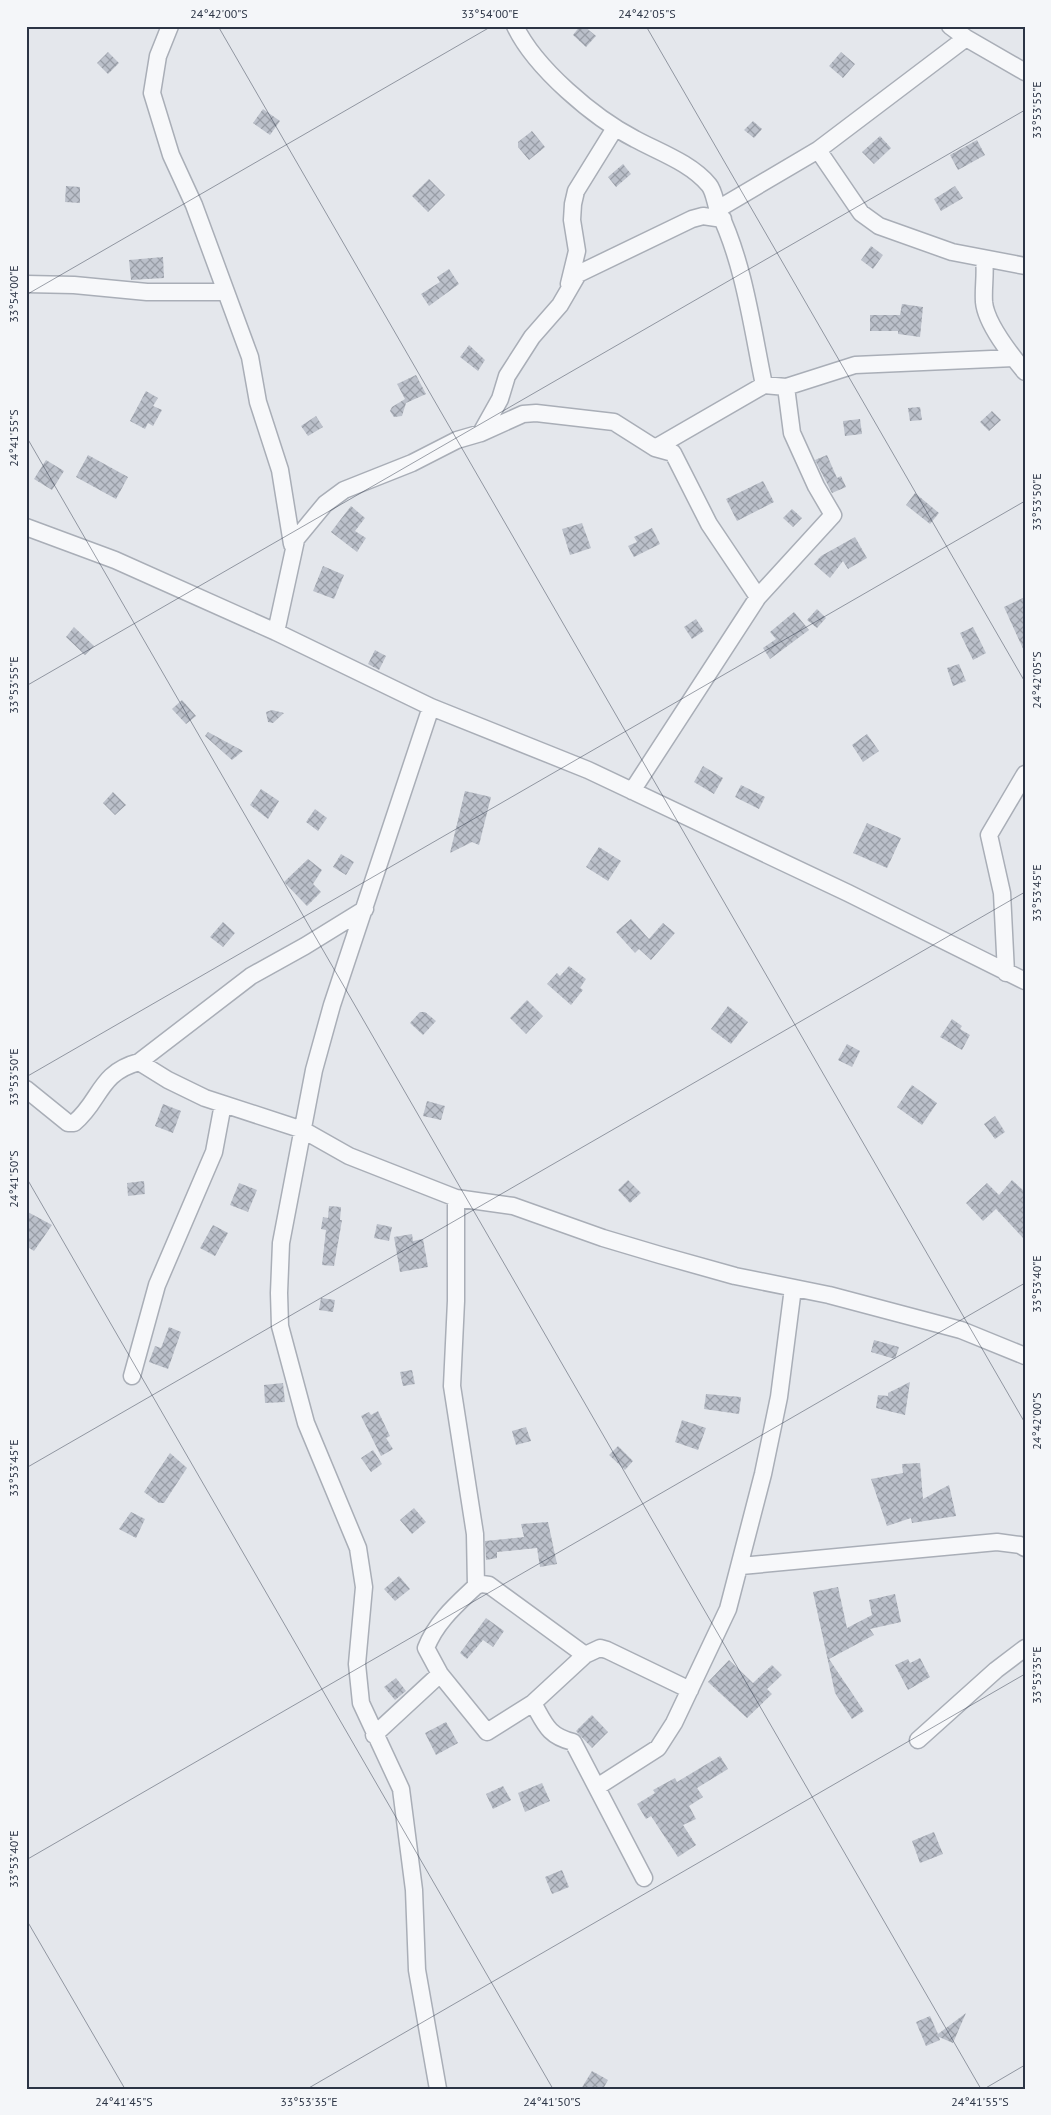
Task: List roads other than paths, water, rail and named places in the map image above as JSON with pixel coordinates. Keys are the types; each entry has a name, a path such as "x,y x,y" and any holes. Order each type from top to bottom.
{"street":[{"path":"170,26 158,56 152,93 171,155 194,205 250,357 258,402 280,470 292,544"},
{"path":"515,26 524,44 589,109 615,128 688,168 710,186 724,226 733,242 764,385"},
{"path":"950,26 966,38 1025,72"},
{"path":"481,433 500,400 507,376 532,336 551,317 578,274 655,235 698,217 721,214 818,150 966,38"},
{"path":"567,293 577,250 572,220 576,191 615,128"},
{"path":"818,150 860,213 869,221 952,252 1025,266"},
{"path":"984,259 986,274 984,303 993,326 1025,372"},
{"path":"26,284 74,285 146,292 226,292"},
{"path":"656,448 764,385 786,387 855,365 1014,358"},
{"path":"632,791 758,597 833,514 816,486 792,433 786,387"},
{"path":"292,544 325,504 344,490 412,463 457,440 481,433 523,414 536,413 614,422 656,448 673,453 709,524 758,597"},
{"path":"26,527 115,560 276,632 431,707 588,770 848,893 1025,981"},
{"path":"276,632 296,540 292,544"},
{"path":"431,707 332,1005 314,1070 281,1243 280,1326 306,1423 358,1548 364,1587 357,1664 361,1703 374,1735 401,1789 414,1890 417,1970 438,2089"},
{"path":"1006,973 1002,892 989,835 1025,774"},
{"path":"26,1089 68,1123 74,1123 106,1080 123,1066 139,1062 251,976 305,946 364,909"},
{"path":"139,1062 168,1080 223,1104 303,1130 349,1156 456,1198 513,1206 660,1256 735,1276 829,1295 961,1330 1025,1356"},
{"path":"132,1376 157,1286 214,1152 223,1104"},
{"path":"456,1198 456,1301 452,1386 475,1534 476,1586"},
{"path":"597,1787 658,1748 674,1723 728,1609 741,1566 779,1397 793,1288"},
{"path":"741,1566 997,1542 1020,1545 1025,1548"},
{"path":"585,1655 489,1585 482,1584 476,1586 437,1624 431,1633 426,1648 440,1674 487,1732 533,1703 585,1655 600,1648 608,1650 690,1690"},
{"path":"918,1740 996,1670 1025,1648"},
{"path":"374,1735 440,1674"},
{"path":"533,1703 549,1731 559,1738 573,1742 644,1878"}]}
